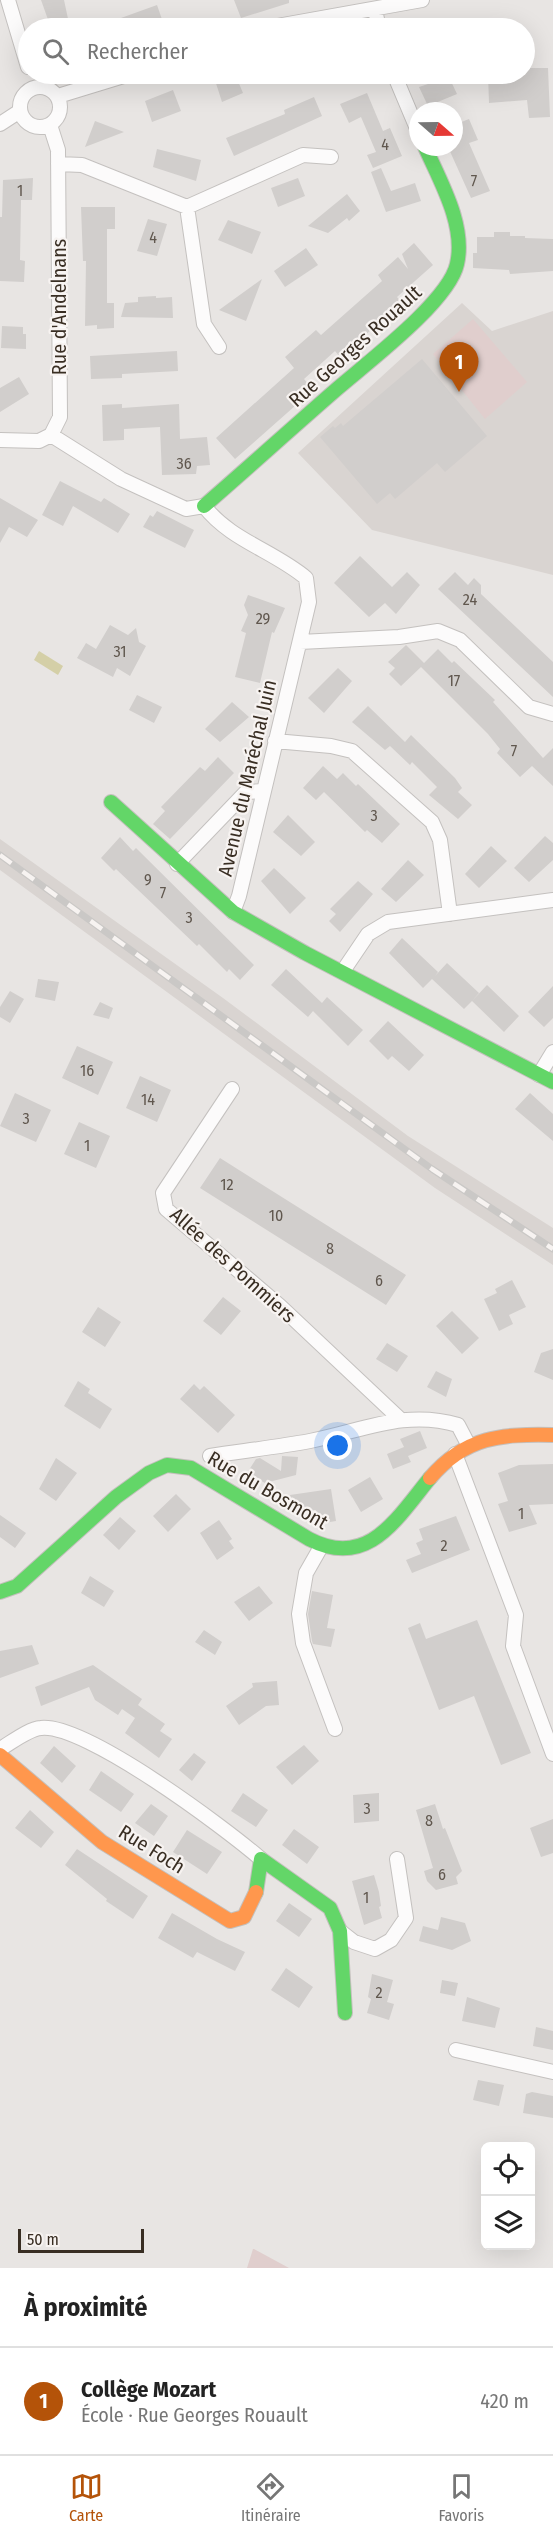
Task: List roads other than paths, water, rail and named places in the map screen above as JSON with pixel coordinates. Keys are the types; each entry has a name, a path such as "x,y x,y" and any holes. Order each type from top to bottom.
{"street":[{"path":"8,0 18,34"},
{"path":"327,18 422,0"},
{"path":"375,10 377,18"},
{"path":"30,84 22,96 20,111 27,122 39,127 50,125 59,113 58,96 40,84"},
{"path":"58,96 97,84"},
{"path":"398,84 409,110"},
{"path":"0,124 20,111"},
{"name":"Rue d'Andelnans","path":"50,125 58,150 60,417 51,435"},
{"path":"58,164 82,165 187,207 303,155 331,157"},
{"name":"Rue Georges Rouault","path":"204,507 418,318 444,290 458,262 456,227 428,156"},
{"path":"187,207 204,324 219,347"},
{"path":"0,440 39,441 51,435 132,484 186,509 204,507"},
{"name":"Avenue du Maréchal Juin","path":"204,507 216,523 287,562 306,578 309,602 239,896 232,912"},
{"path":"300,642 399,637 438,632 460,640 530,707 553,714"},
{"path":"275,741 331,746 352,751 432,822 440,840 450,915"},
{"path":"177,864 246,792 263,791"},
{"path":"111,802 232,912 553,1082"},
{"path":"343,971 368,934 388,922 553,900"},
{"path":"539,1075 553,1052"},
{"name":"Allée des Pommiers","path":"232,1089 163,1193 166,1209 280,1306 400,1419"},
{"path":"210,1456 309,1441 400,1419 434,1418 458,1425 469,1446"},
{"name":"Rue du Bosmont","path":"0,1593 17,1586 36,1571 141,1476 174,1464 191,1468 223,1485 322,1545 357,1548 375,1541 393,1525 424,1486 455,1454 469,1446 514,1434 553,1435"},
{"path":"455,1454 516,1615 513,1646 553,1754"},
{"path":"322,1545 306,1574 298,1614 303,1643 335,1729"},
{"path":"0,1749 41,1728 76,1735 127,1763 233,1835 261,1859 330,1908 340,1931 345,2013"},
{"name":"Rue Foch","path":"0,1755 102,1842 230,1921 244,1917 258,1888 261,1859"},
{"path":"340,1931 354,1942 375,1949 391,1940 406,1918 397,1859"},
{"path":"456,2050 553,2072"}],"railway":[{"path":"0,855 432,1169 553,1249"}],"place":[{"name":"Collège Mozart","path":"459,392"}]}
